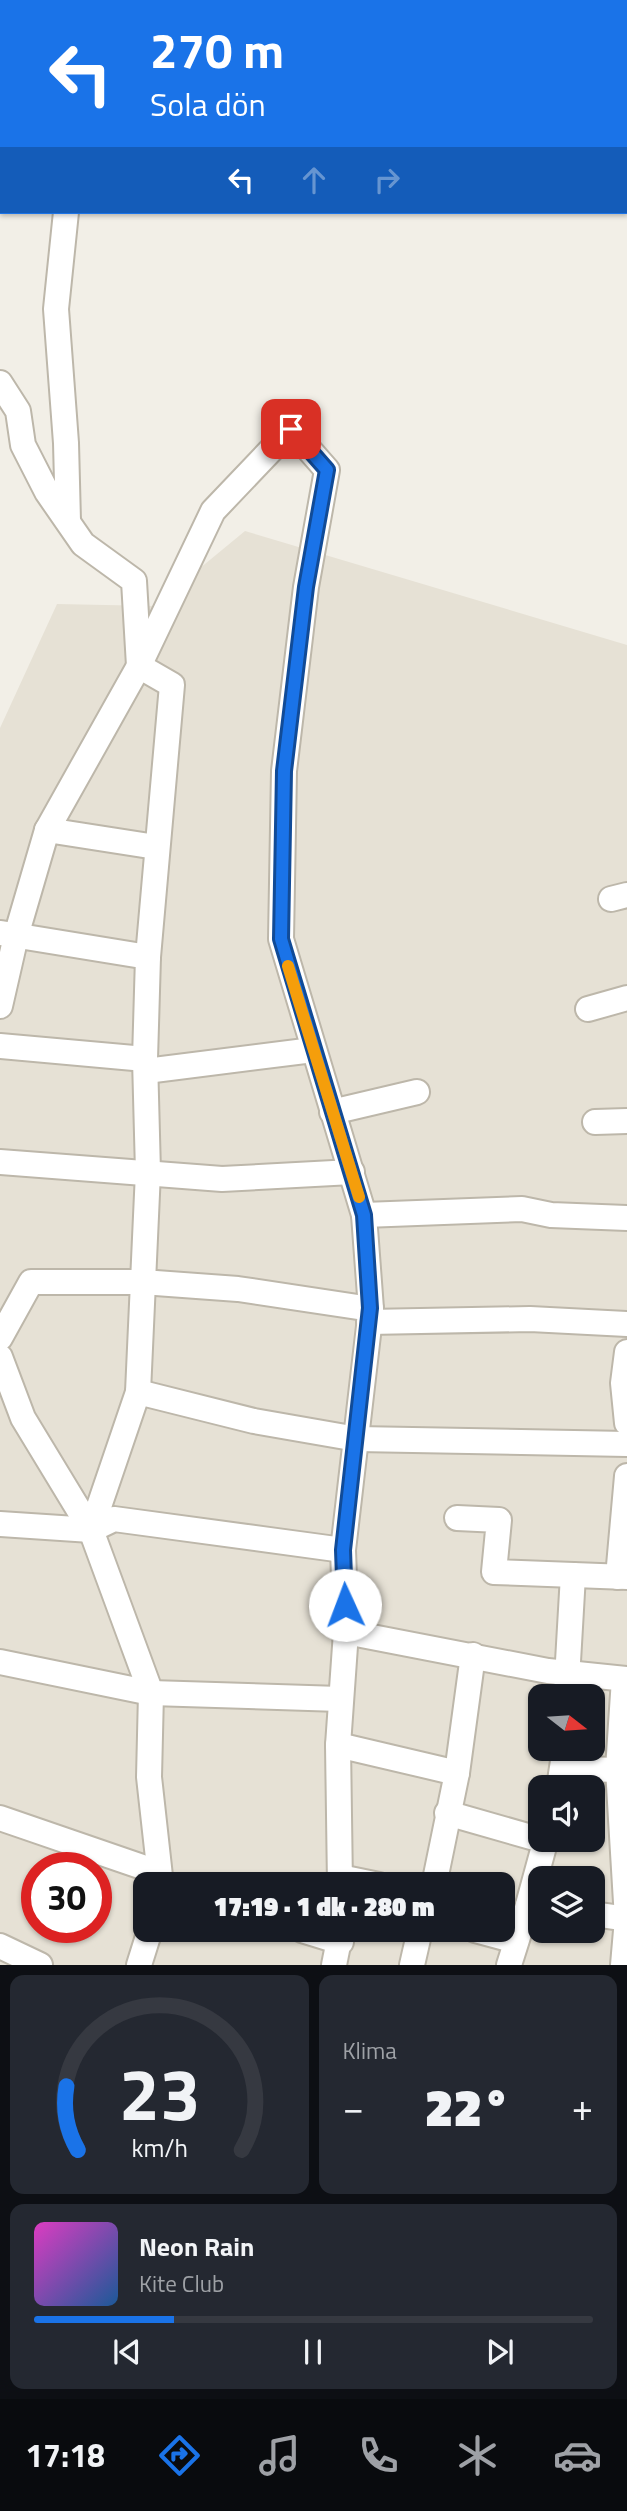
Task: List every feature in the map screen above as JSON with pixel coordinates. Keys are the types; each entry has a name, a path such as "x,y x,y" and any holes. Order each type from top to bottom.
{"street":[{"path":"66,214 56,309 66,443 68,522"},
{"path":"0,383 18,411 23,445 47,492 83,544 134,581 139,666"},
{"path":"0,1006 8,934 47,830 139,666 213,511 291,429 327,470 306,587 284,771 281,939 364,1215 370,1315 343,1550 346,1632 338,1745 340,1872"},
{"path":"91,1530 138,1392 148,1171 148,957 172,685 139,666"},
{"path":"47,830 156,847"},
{"path":"8,934 148,957"},
{"path":"588,1009 627,998"},
{"path":"0,1046 146,1065 313,1050"},
{"path":"332,1112 418,1092"},
{"path":"595,1122 627,1121"},
{"path":"0,1162 148,1171 222,1179 352,1172"},
{"path":"364,1215 522,1209 551,1215 627,1218"},
{"path":"0,1338 31,1282 142,1282 237,1289 370,1315 627,1324"},
{"path":"627,1352 623,1382 627,1423"},
{"path":"0,1357 11,1416 91,1530 151,1693 149,1777 158,1872"},
{"path":"138,1392 254,1421 357,1439 627,1444"},
{"path":"457,1518 499,1520 494,1572 623,1577 627,1476"},
{"path":"0,1524 91,1530 114,1519 343,1550"},
{"path":"566,1684 573,1575"},
{"path":"346,1632 473,1655 566,1684 625,1679 623,1770 627,1919 624,1965"},
{"path":"436,1872 457,1773 473,1655"},
{"path":"0,1662 151,1693 340,1699"},
{"path":"338,1745 457,1773"},
{"path":"563,1768 623,1770"},
{"path":"447,1813 528,1835"},
{"path":"0,1818 143,1872"},
{"path":"605,1916 627,1919"},
{"path":"509,1965 516,1941 528,1917"},
{"path":"139,1965 146,1942"},
{"path":"412,1965 417,1942"},
{"path":"0,1946 40,1965"}],"shaded area":[{"path":"245,531 627,645 627,1965 0,1965 0,728 57,604 154,606"}],"slow traffic":[{"path":"288,966 359,1197"}],"route":[{"path":"291,429 327,470 306,587 284,771 281,939 364,1215 370,1308 343,1550 345,1605"}]}
